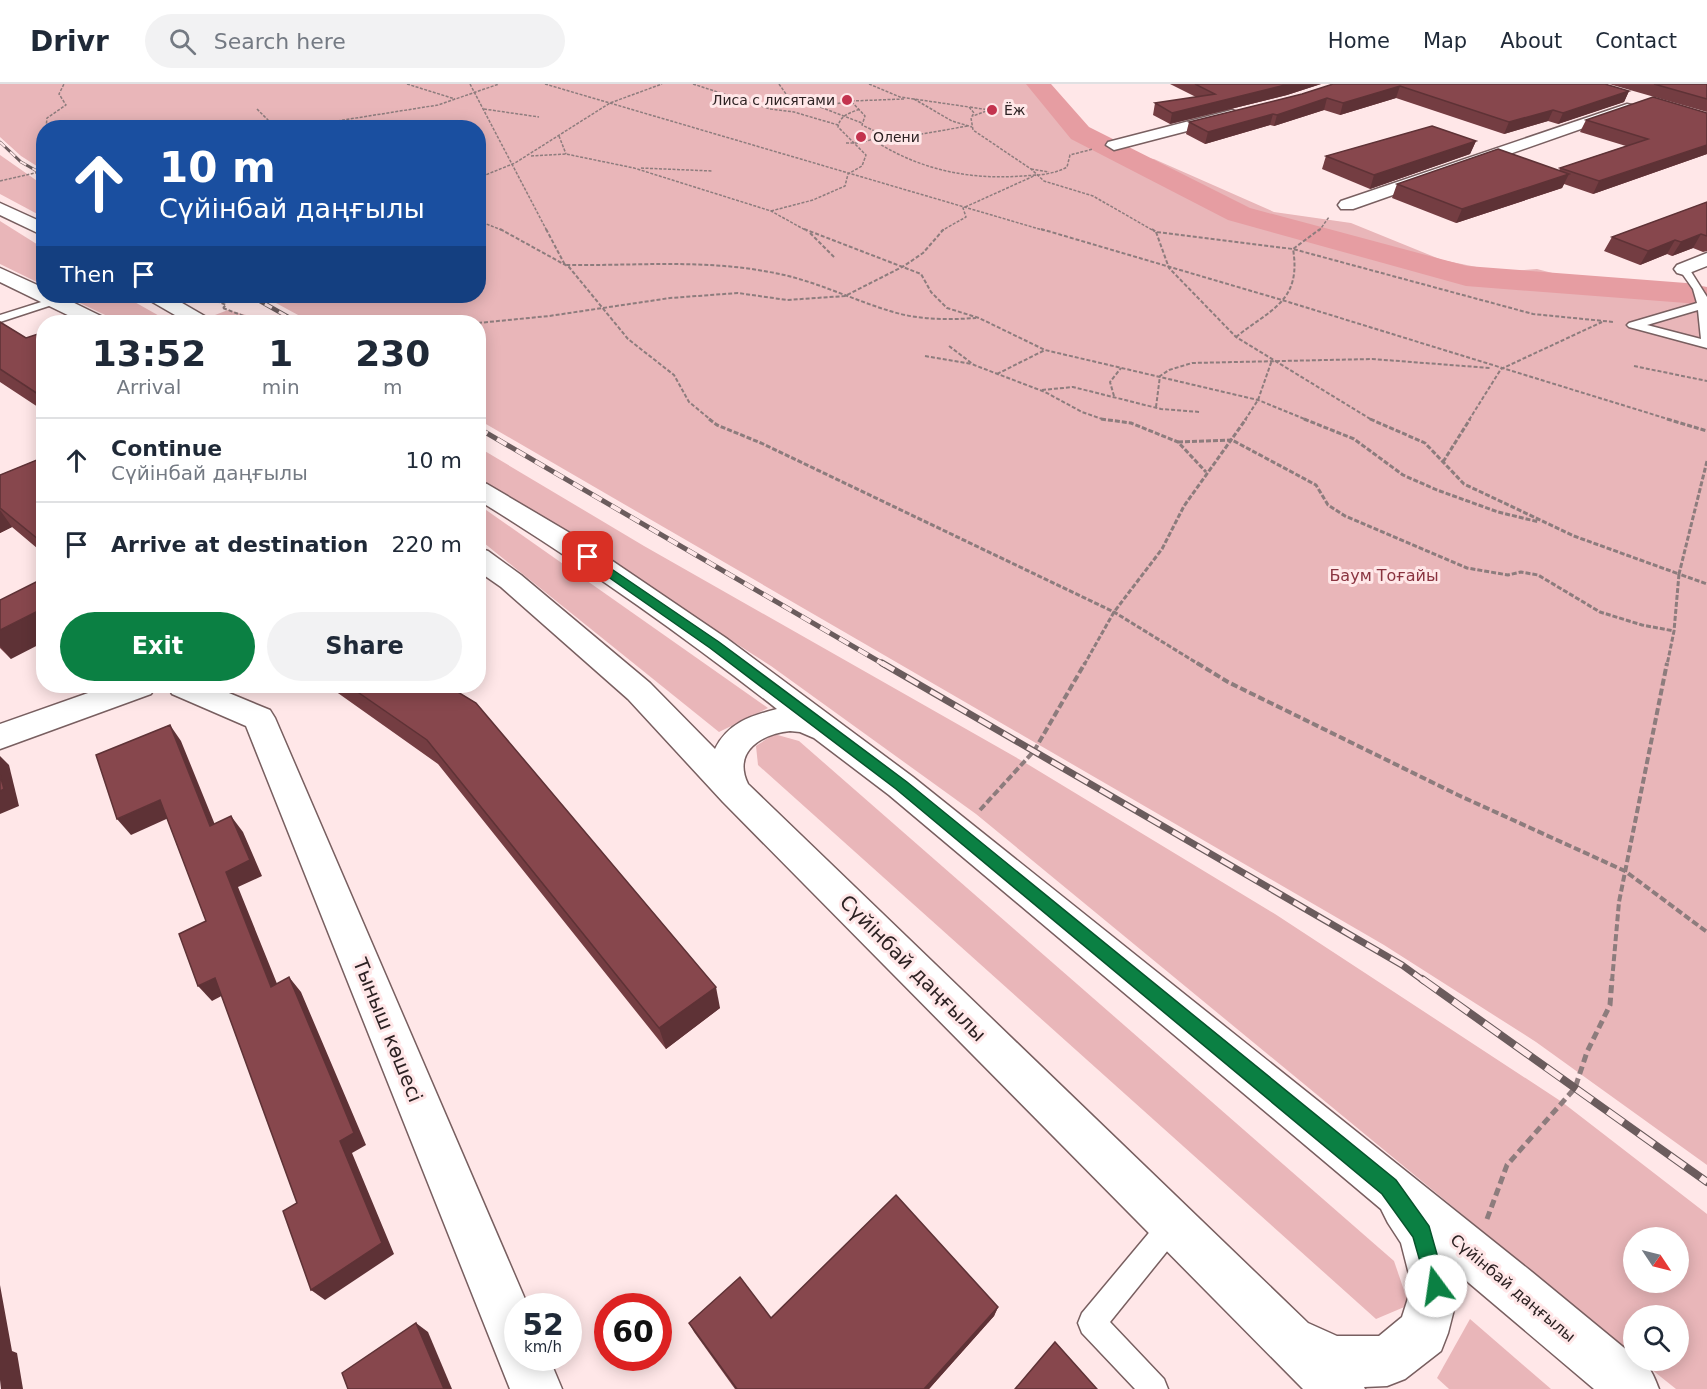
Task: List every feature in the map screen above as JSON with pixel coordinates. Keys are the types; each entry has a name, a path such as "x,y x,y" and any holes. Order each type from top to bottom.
{"main road":[{"path":"1347,206 1635,99"},
{"path":"1114,145 1248,111"},
{"path":"0,208 36,227"},
{"path":"1684,269 1707,259"},
{"path":"0,274 36,292"},
{"path":"58,303 83,315"},
{"path":"168,303 189,315"},
{"name":"Сүйінбай даңғылы","path":"486,494 570,545 715,645 902,786 1633,1389"},
{"name":"Сүйінбай даңғылы","path":"486,563 512,581 639,691 735,792 1339,1389"},
{"path":"0,737 121,693"},
{"name":"Тыныш көшесі","path":"200,693 259,718 504,1309"},
{"path":"735,792 726,771 731,749 748,731 774,721 793,720 802,720 827,730"},
{"path":"1282,1335 1334,1362 1345,1362 1387,1361 1423,1333 1436,1286 1422,1233 1389,1187"},
{"path":"529,1371 536,1389"}],"lane":[{"path":"1633,325 1707,344 1701,290 1687,277 1684,269"},
{"path":"0,319 48,303"},
{"path":"1633,325 1703,305"},
{"path":"1154,1389 1092,1323 1172,1225"}],"path":[{"path":"47,120 66,105 59,94 64,84"},
{"path":"407,84 456,100"},
{"path":"470,84 565,265 628,339 674,375 688,402 717,425 1114,612 1228,682 1458,795 1625,871 1707,932"},
{"path":"343,120 438,105 500,84"},
{"path":"545,84 1282,300 1707,431"},
{"path":"486,175 531,156 559,135 610,103 662,84"},
{"path":"693,84 770,109 794,112 838,125 846,137 866,155 862,166 848,174 845,186 813,200 771,211"},
{"path":"779,84 786,94 862,123 868,129 885,136"},
{"path":"869,84 900,97 989,110 971,117"},
{"path":"820,107 852,101 914,99 952,121 973,127"},
{"path":"852,101 865,116 862,123"},
{"path":"969,107 974,113 971,117 973,130 1031,169 1044,181 1093,196 1156,232 1293,249 1533,314 1633,325"},
{"path":"483,108 539,117"},
{"path":"257,109 268,120"},
{"path":"838,125 843,116 860,109"},
{"path":"846,143 856,144 871,138 904,137 968,126"},
{"path":"559,135 566,154"},
{"path":"885,136 878,143 894,154 922,165 980,176 1008,178 1059,172 1067,167 1070,154 1085,150"},
{"path":"531,156 566,154 634,168 771,211 807,231 921,274 931,292 947,308 979,318 1045,350 1258,400 1354,439 1403,475 1437,490 1498,512 1548,525"},
{"path":"1031,169 1051,172 1067,167"},
{"path":"634,168 712,171"},
{"path":"0,182 36,173"},
{"path":"963,208 1036,175"},
{"path":"486,322 549,316 601,306 738,293 787,300 845,296 904,266 923,253 939,232 966,217 963,208"},
{"path":"486,224 504,231 565,265 612,266 662,263 703,267 728,266 800,278 892,312 938,320 979,318"},
{"path":"807,231 835,258"},
{"path":"1156,232 1168,268 1236,337 1372,420 1425,443 1464,484 1574,536 1707,584"},
{"path":"1293,249 1319,232"},
{"path":"1236,337 1251,324 1269,314 1282,300 1292,282 1296,260 1293,249"},
{"path":"221,303 226,305 223,308"},
{"path":"216,306 242,315"},
{"path":"1156,407 1161,376 1167,370 1203,363 1346,357 1429,360 1501,369 1604,321"},
{"path":"949,346 974,365"},
{"path":"996,374 1014,368 1024,360 1045,350"},
{"path":"925,356 974,365 1038,390 1082,412 1108,421 1131,423 1178,442 1232,440 1316,485 1328,505 1344,516 1467,568 1508,575 1521,572 1538,575 1600,612 1674,632"},
{"path":"959,833 1034,751 1114,612 1162,549 1184,506 1258,400 1272,360"},
{"path":"1634,366 1707,381"},
{"path":"1114,396 1110,382 1121,368"},
{"path":"1443,462 1501,369"},
{"path":"1038,390 1073,387 1156,407 1200,412"},
{"path":"1178,442 1206,472"},
{"path":"1474,1256 1508,1165 1575,1088 1587,1052 1610,1005 1616,925 1625,871 1674,632 1679,574 1707,460"},
{"path":"1498,512 1508,505"}],"green space":[{"name":"Баум Тоғайы","path":"0,84 1048,84 1071,116 1071,124 1080,133 1114,153 1154,159 1274,212 1351,223 1442,260 1501,272 1537,269 1625,292 1707,300 1707,1165 1536,1042 1384,945 486,424 486,315 298,315 276,303 486,303 486,120 36,120 36,166 21,156 0,137"},
{"path":"0,155 36,180 36,213 0,194"},
{"path":"0,221 36,244 36,282 0,264"},
{"path":"80,303 136,303 158,315 105,315"},
{"path":"228,310 246,315 215,315"},
{"path":"486,452 644,546 1024,762 1275,914 1562,1102 1707,1214 1707,1389 1676,1389 1654,1371 1689,1371 1689,1305 1623,1305 1623,1347 976,814 771,666 486,483"},
{"path":"486,510 768,708 719,732 486,545"},
{"path":"774,734 799,741 1394,1261 1409,1305 1376,1319 758,765 756,746"},
{"path":"1470,1319 1551,1389 1449,1389 1437,1378"}],"building":[{"path":"1195,84 1289,84 1172,113 1155,103 1215,94"},
{"path":"1333,84 1605,84 1629,91 1563,113 1553,110 1509,122 1400,86 1343,103 1327,98 1277,115 1273,114 1208,132 1189,122"},
{"path":"1654,84 1707,84 1707,99"},
{"path":"1653,97 1707,113 1707,145 1599,181 1560,168 1648,139 1586,120"},
{"path":"1432,126 1476,141 1374,175 1326,156"},
{"path":"1498,149 1569,174 1462,209 1397,184"},
{"path":"1707,202 1707,236 1701,234 1681,242 1675,240 1648,251 1612,237"},
{"path":"0,322 26,338 36,335 36,393 0,369"},
{"path":"36,460 36,537 0,508 0,475"},
{"path":"36,582 36,612 0,630 0,600"},
{"path":"359,693 460,693 476,703 716,987 659,1028 427,740"},
{"path":"170,725 210,826 231,816 250,860 226,872 271,987 289,977 354,1133 340,1141 382,1243 311,1290 283,1211 297,1203 215,978 198,986 179,934 206,921 160,800 117,819 96,755"},
{"path":"0,775 4,789 0,791"},
{"path":"896,1195 998,1307 924,1389 737,1389 689,1323 740,1277 771,1318"},
{"path":"416,1323 444,1389 348,1389 342,1373"},
{"path":"1055,1342 1097,1389 1015,1389"}],"waterway":[{"path":"1038,84 1080,133 1239,214 1466,276 1686,293 1707,297"}],"railway":[{"path":"0,142 21,162 36,170"},
{"path":"263,303 285,315"},
{"path":"486,433 885,665"},
{"path":"882,663 1402,965 1424,981"},
{"path":"1422,979 1707,1182"}],"place":[{"name":"Лиса с лисятами","path":"847,100"},
{"name":"Ёж","path":"992,110"},
{"name":"Олени","path":"861,137"}],"route":[{"path":"588,557 715,645 902,786 1389,1187 1422,1233 1436,1286"}]}
